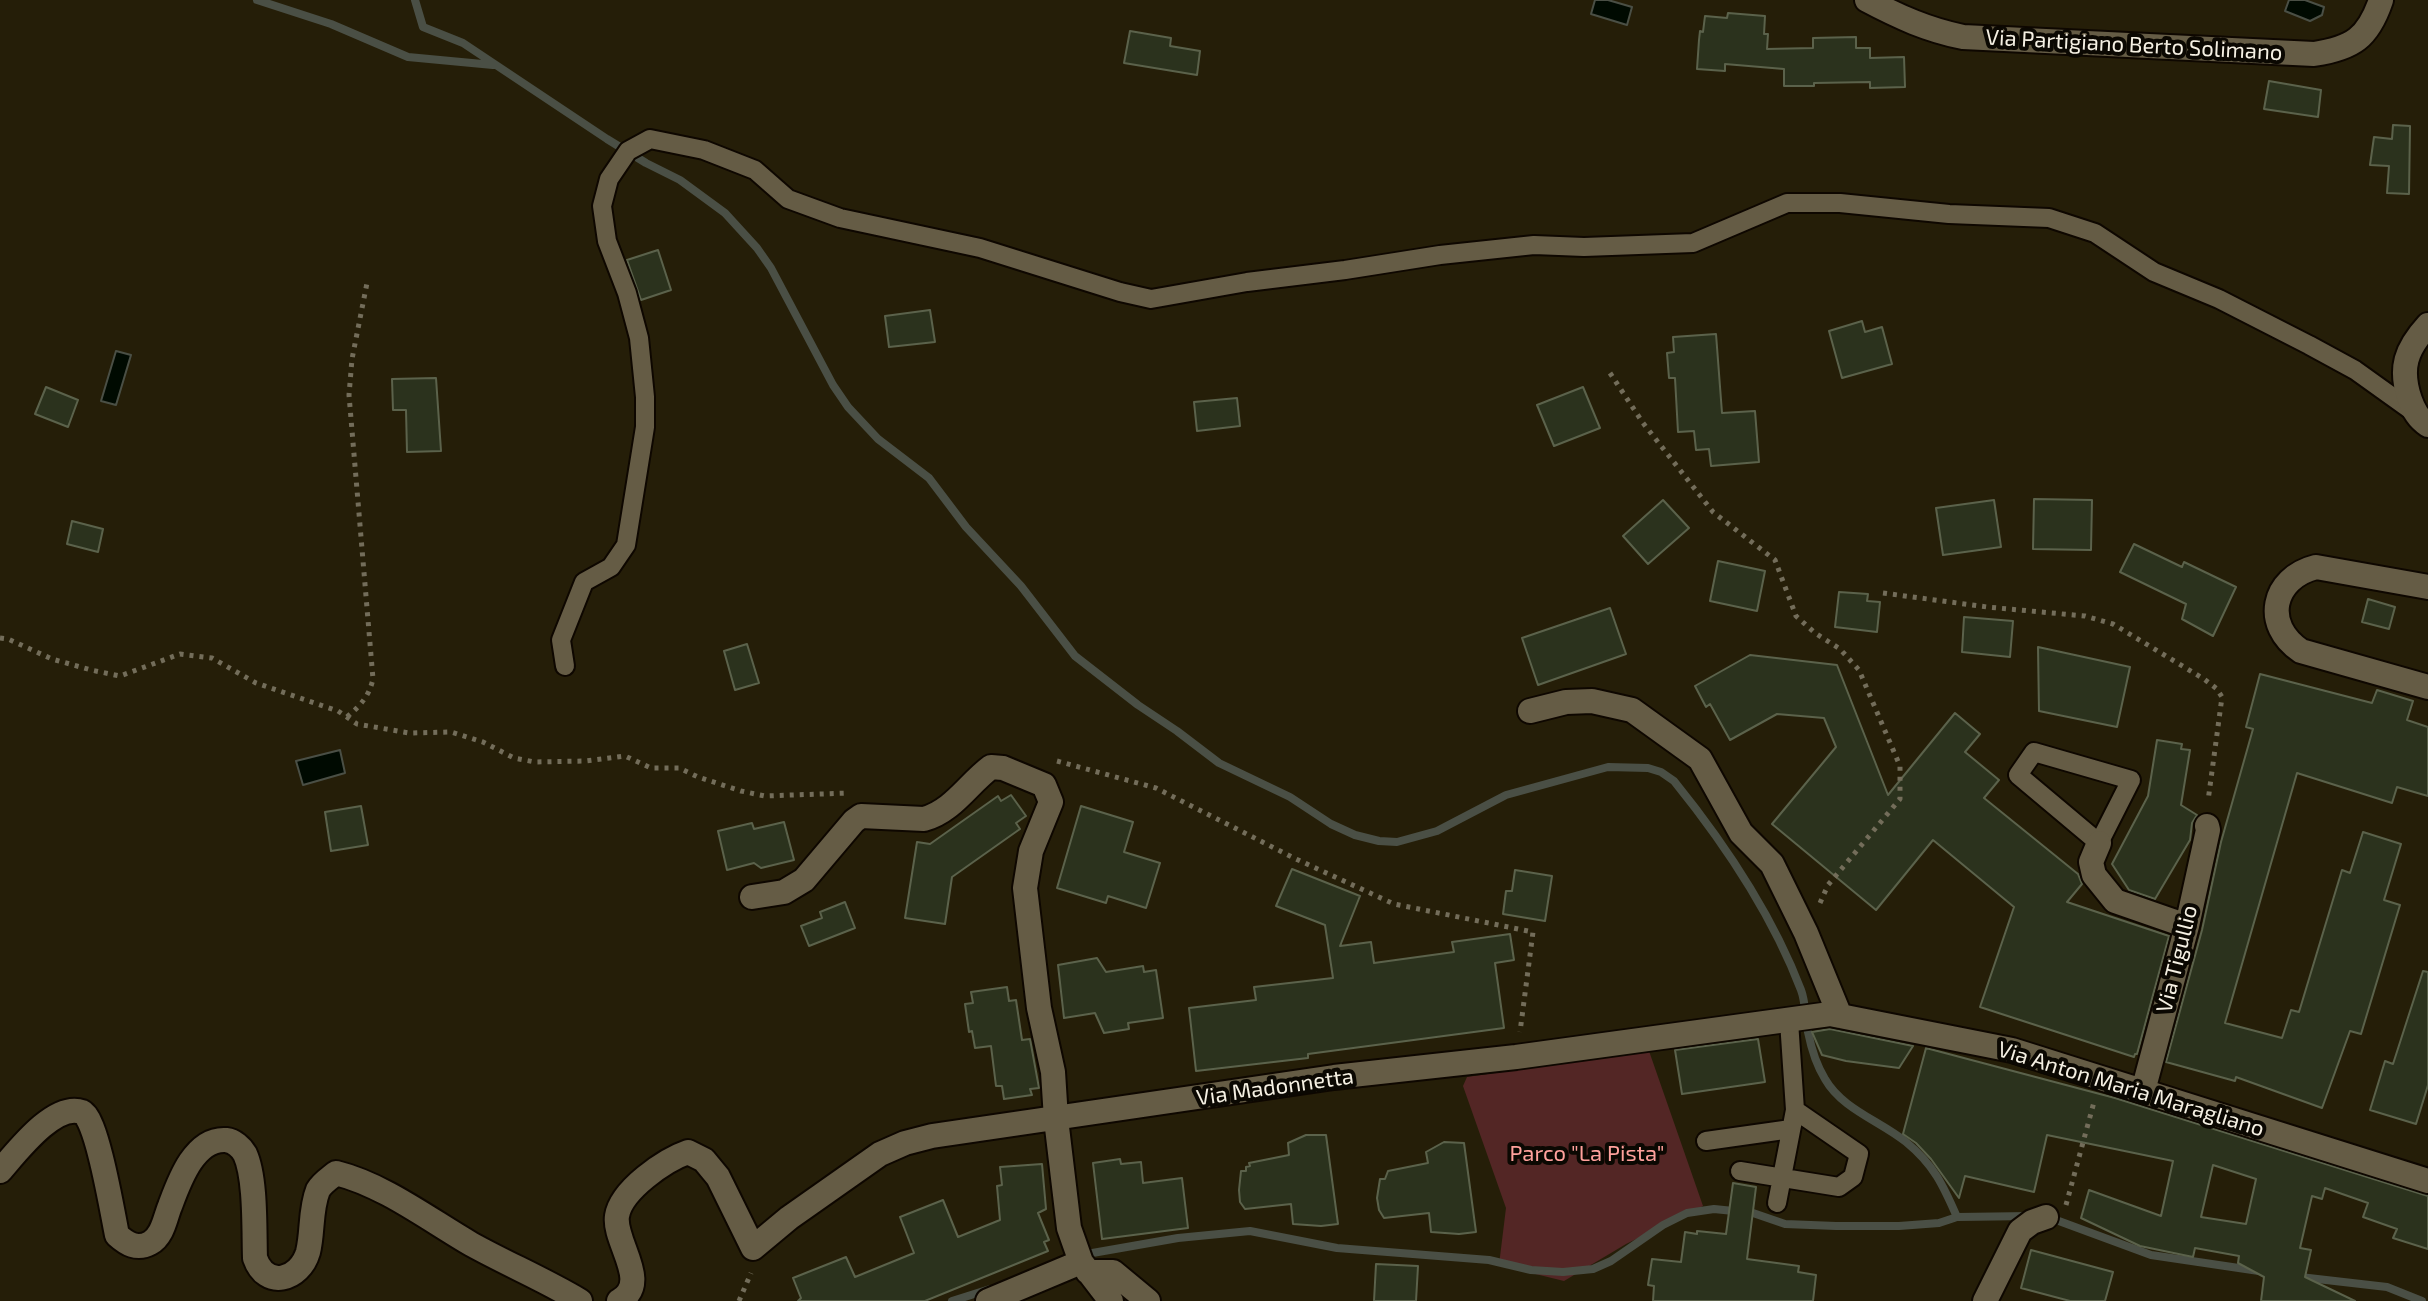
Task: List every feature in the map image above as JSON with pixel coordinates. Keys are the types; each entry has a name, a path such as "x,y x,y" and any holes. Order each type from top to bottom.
{"street":[{"name":"Via Partigiano Berto Solimano","path":"1867,0 1914,23 1963,37 2314,54 2350,46 2359,39 2381,0"},
{"path":"2421,419 2406,389 2403,365 2415,339 2428,325"},
{"path":"2428,587 2316,567 2304,570 2285,585 2276,609 2282,633 2290,644 2301,651 2428,687"},
{"path":"1530,711 1566,702 1592,701 1632,710 1700,759 1741,833 1772,864 1806,933 1835,1015"},
{"path":"752,897 784,892 804,880 861,816 924,819 933,816 948,808 991,767 1003,768 1044,785 1051,802 1031,851 1025,888 1039,1008 1053,1072 1069,1228 1084,1267 1111,1301"},
{"name":"Via Tigullio","path":"2143,1091 2187,926 2207,826"},
{"path":"2099,843 2091,862 2094,875 2115,901 2187,926"},
{"name":"Via Madonnetta","path":"619,1301 632,1288 632,1273 616,1220 620,1203 640,1182 673,1157 688,1152 704,1160 718,1177 753,1248 789,1218 880,1154 932,1136 1334,1077 1516,1057 1835,1015"},
{"name":"Via Anton Maria Maragliano","path":"1835,1015 2012,1050 2428,1181"},
{"path":"0,1171 35,1131 54,1118 70,1112 82,1112 90,1118 117,1235 133,1246 140,1246 151,1243 160,1233 170,1204 194,1155 222,1140 234,1142 244,1152 248,1167 255,1258 259,1269 269,1277 279,1279 290,1275 303,1263 308,1252 314,1204 320,1186 336,1173 359,1179 475,1246 580,1301"},
{"path":"1985,1301 2020,1231 2056,1212"},
{"path":"988,1301 1084,1267 1113,1272 1148,1301"}],"lane":[{"path":"565,666 561,640 584,582 611,567 626,545 645,427 639,338 627,293 607,241 602,206 609,179 628,151 650,139 704,150 755,170 788,199 840,218 980,248 1105,288 1151,299 1247,282 1534,245 1584,247 1693,243 1787,203 1840,203 1949,214 2049,218 2095,233 2154,272 2219,299 2309,345 2355,370 2421,419"},
{"path":"2034,752 2131,780 2099,843 2018,775 2034,752"},
{"path":"1777,1203 1795,1110 1789,1021"},
{"path":"1740,1171 1839,1187 1853,1177 1859,1154 1795,1110"},
{"path":"1706,1141 1791,1129"}],"path":[{"path":"347,717 370,693 373,679 349,395 352,359 367,283"},
{"path":"1610,373 1643,423 1713,512 1775,560 1796,616 1840,649 1859,670 1900,766 1900,799 1828,885 1806,933"},
{"path":"1883,593 2085,616 2113,624 2204,679 2222,693 2206,808 2207,826"},
{"path":"0,638 52,659 120,676 180,654 212,658 256,683 338,711 357,724 409,733 451,732 483,742 514,758 535,762 625,756 651,768 679,768 698,777 765,796 857,793"},
{"path":"1049,760 1156,788 1296,859 1394,904 1533,932 1516,1057"},
{"path":"2056,1212 2101,1078"}],"green space":[{"name":"Parco \"La Pista\"","path":"1649,1051 1703,1206 1626,1244 1564,1281 1499,1265 1506,1208 1463,1086 1467,1077"}],"shaded area":[{"path":"1595,0 1608,0 1632,7 1627,25 1591,14"},
{"path":"2289,0 2305,0 2324,7 2322,15 2310,21 2285,11"},
{"path":"116,351 131,355 116,405 101,401"},
{"path":"340,750 345,773 303,785 296,761"}],"building":[{"path":"1728,13 1765,16 1767,49 1813,48 1813,38 1856,37 1856,48 1870,48 1870,58 1904,57 1905,87 1870,88 1870,82 1784,86 1784,69 1725,64 1725,71 1697,69 1700,31 1703,32 1705,16 1727,18"},
{"path":"1130,31 1171,38 1170,46 1200,51 1197,75 1124,63"},
{"path":"2269,81 2321,90 2318,117 2264,109"},
{"path":"2393,125 2410,126 2409,194 2387,193 2389,166 2370,165 2374,137 2392,139"},
{"path":"658,250 671,290 641,300 627,260"},
{"path":"930,310 935,342 889,347 885,316"},
{"path":"1862,321 1865,332 1882,327 1892,364 1842,378 1829,331"},
{"path":"1716,334 1722,413 1755,411 1759,462 1711,466 1709,449 1696,450 1694,431 1678,432 1675,378 1669,378 1667,353 1674,352 1673,337"},
{"path":"436,378 441,451 407,452 406,410 393,410 392,379"},
{"path":"46,387 78,400 68,427 35,414"},
{"path":"1583,387 1600,428 1554,446 1537,405"},
{"path":"1237,398 1240,426 1197,431 1194,402"},
{"path":"2034,499 2092,500 2091,550 2033,549"},
{"path":"1663,500 1689,528 1648,564 1623,536"},
{"path":"1994,500 2001,547 1943,555 1936,508"},
{"path":"72,521 103,529 98,552 67,544"},
{"path":"2134,544 2182,567 2184,562 2236,587 2213,636 2182,619 2186,604 2120,572"},
{"path":"1718,561 1765,571 1757,611 1710,601"},
{"path":"1839,592 1868,594 1867,601 1880,602 1877,632 1835,627"},
{"path":"2368,599 2395,607 2389,629 2362,622"},
{"path":"1610,608 1626,654 1538,685 1522,638"},
{"path":"1964,617 2013,621 2010,657 1962,652"},
{"path":"747,644 759,683 735,690 724,651"},
{"path":"2038,647 2130,667 2117,727 2039,711"},
{"path":"1750,655 1837,665 1888,795 1955,713 1980,734 1965,752 1999,780 1984,798 2078,874 2082,884 2067,902 2169,936 2134,1057 1980,1007 2014,907 1933,840 1876,910 1772,824 1836,747 1824,718 1777,714 1730,740 1710,704 1706,707 1695,686"},
{"path":"2260,674 2372,703 2377,690 2413,701 2407,720 2428,727 2428,796 2397,787 2392,803 2297,773 2225,1023 2282,1038 2291,1010 2299,1012 2342,870 2350,873 2363,832 2401,844 2384,900 2400,905 2361,1034 2350,1031 2322,1108 2236,1077 2235,1081 2166,1062 2253,729 2246,727"},
{"path":"2157,740 2182,744 2181,749 2190,750 2181,805 2197,815 2192,823 2190,840 2155,899 2129,890 2112,864 2148,796"},
{"path":"1011,795 1026,816 1016,823 1020,829 952,877 945,924 905,918 917,842 930,844 998,796 1001,801"},
{"path":"361,806 368,845 331,851 325,812"},
{"path":"1081,806 1133,822 1124,852 1160,863 1146,908 1108,896 1106,903 1057,888"},
{"path":"784,822 794,860 761,868 754,863 727,870 718,831 752,823 754,829"},
{"path":"1292,869 1360,896 1340,946 1371,942 1374,963 1454,952 1452,942 1510,934 1514,960 1495,963 1504,1028 1308,1054 1308,1058 1196,1071 1189,1008 1256,1000 1254,987 1333,978 1325,925 1276,906"},
{"path":"1515,870 1552,876 1545,921 1503,914 1506,891 1512,891"},
{"path":"845,902 855,928 809,946 801,926 822,918 820,912"},
{"path":"1097,958 1106,972 1143,966 1144,972 1156,970 1163,1018 1128,1023 1129,1029 1104,1033 1095,1013 1064,1018 1058,965"},
{"path":"2423,971 2428,972 2428,1085 2416,1124 2370,1110 2385,1061 2393,1064"},
{"path":"1007,987 1009,1001 1016,1000 1022,1040 1030,1039 1039,1088 1030,1089 1032,1095 1004,1099 1002,1086 996,1086 991,1046 975,1048 965,1004 973,1003 971,992"},
{"path":"1830,1029 1913,1046 1899,1068 1846,1061 1822,1055 1812,1032"},
{"path":"1758,1039 1765,1082 1682,1094 1675,1050"},
{"path":"1926,1048 2115,1098 2428,1196 2428,1249 2393,1238 2397,1229 2363,1217 2368,1203 2325,1188 2322,1199 2312,1196 2300,1248 2311,1250 2305,1277 2355,1301 2261,1301 2264,1277 2238,1263 2239,1256 2195,1248 2193,1257 2140,1246 2081,1218 2089,1190 2161,1216 2173,1161 2047,1135 2034,1192 1965,1176 1959,1198 1931,1159 1903,1134","holes":["2213,1165 2256,1179 2246,1224 2201,1217"]},
{"path":"1306,1135 1326,1135 1338,1224 1293,1224 1291,1204 1245,1209 1240,1202 1241,1171 1246,1171 1249,1163 1289,1155 1288,1143"},
{"path":"1444,1142 1464,1143 1476,1232 1431,1232 1429,1213 1384,1218 1377,1198 1380,1179 1385,1179 1388,1171 1428,1163 1426,1152"},
{"path":"1120,1159 1121,1164 1141,1162 1143,1183 1182,1178 1188,1228 1102,1239 1093,1163"},
{"path":"1042,1164 1046,1209 1038,1213 1049,1240 1044,1242 1048,1251 925,1301 798,1301 801,1298 793,1278 846,1257 855,1277 914,1253 900,1217 943,1200 958,1237 1000,1220 997,1186 1002,1185 1000,1167"},
{"path":"1733,1183 1756,1187 1747,1259 1799,1266 1798,1272 1816,1275 1813,1301 1653,1301 1654,1286 1648,1285 1652,1259 1681,1262 1685,1232 1726,1234"},
{"path":"2031,1250 2113,1272 2105,1301 2070,1301 2021,1288"},
{"path":"1376,1264 1418,1266 1416,1301 1374,1301"}],"waterway":[{"path":"257,0 331,24 408,57 493,65"},
{"path":"415,0 423,27 463,43 607,139 680,180 725,213 771,268 833,385 848,407 878,439 929,478 966,527 1021,586 1075,656 1219,763 1290,797 1331,824 1355,835 1397,842 1437,831 1506,795 1608,767 1648,768 1674,781 1729,855 1776,934 1801,990 1811,1044 1825,1079 1841,1099 1896,1134 1924,1159 1942,1185 1957,1217"},
{"path":"1081,1255 1178,1238 1250,1231 1337,1248 1489,1260 1531,1270 1563,1272 1593,1269 1687,1213 1714,1209 1753,1213 1785,1224 1836,1226 1899,1226 1939,1223 1957,1217 2031,1216"},
{"path":"2048,1217 2151,1255 2259,1271"},
{"path":"2300,1277 2387,1287 2422,1301"},
{"path":"952,1301 990,1289"}]}
